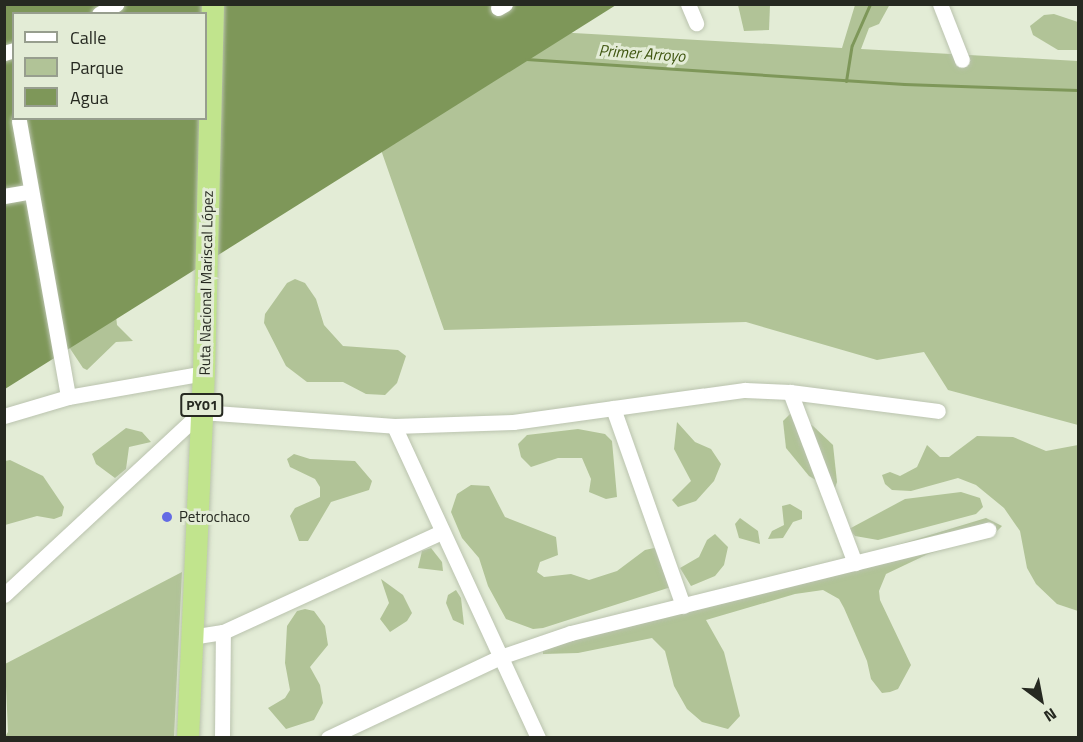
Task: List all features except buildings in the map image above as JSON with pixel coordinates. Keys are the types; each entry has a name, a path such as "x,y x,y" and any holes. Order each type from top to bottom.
{"highway":[{"name":"Ruta Nacional Mariscal López","path":"188,738 204,373 213,6"}],"street":[{"path":"102,12 116,4"},
{"path":"688,4 696,23"},
{"path":"940,4 963,60"},
{"path":"19,121 68,397"},
{"path":"4,196 31,191"},
{"path":"4,416 68,397 204,373"},
{"path":"4,595 201,412 394,426 513,422 745,390 790,392 938,411"},
{"path":"790,392 855,563"},
{"path":"613,408 682,606"},
{"path":"394,426 538,738"},
{"path":"328,738 500,657 571,633 988,530"},
{"path":"191,637 224,632 441,532"},
{"path":"222,738 224,632"}],"green space":[{"path":"890,4 879,24 869,28 861,49 1078,61 1078,425 948,390 924,352 877,360 746,322 444,330 352,67 538,31 842,48 855,5"},
{"path":"738,5 770,5 769,30 744,31"},
{"path":"1054,14 1078,22 1078,50 1058,50 1033,35 1030,26 1044,15"},
{"path":"295,279 305,283 316,299 324,325 343,346 398,350 406,356 397,383 385,395 366,394 343,382 307,382 286,366 264,323 265,314 287,283"},
{"path":"115,306 117,325 133,341 116,342 87,370 83,368 65,341"},
{"path":"790,414 813,426 833,445 837,482 834,491 809,476 786,448 783,421"},
{"path":"677,422 695,442 711,449 721,464 714,481 696,501 678,507 672,500 691,481 674,449"},
{"path":"126,428 142,432 151,442 129,447 126,469 115,478 96,464 92,454"},
{"path":"578,429 605,434 612,441 617,497 606,499 589,492 591,479 582,458 558,458 531,467 521,457 518,444 527,435"},
{"path":"977,436 1013,437 1046,451 1078,445 1078,611 1057,604 1036,584 1027,568 1020,531 1004,508 976,485 958,478 911,491 892,490 885,484 882,475 890,472 900,476 917,467 927,445 940,457 949,457"},
{"path":"294,454 310,459 355,461 372,481 369,490 331,502 308,541 299,541 290,516 295,508 320,497 320,487 315,479 290,467 287,459"},
{"path":"10,460 43,476 64,507 62,516 54,519 37,516 5,525 5,461"},
{"path":"471,485 489,486 505,517 556,537 558,555 540,562 537,572 544,577 571,574 589,580 617,571 645,550 654,548 663,553 671,587 543,628 533,629 506,619 488,586 479,558 462,538 451,512 457,494"},
{"path":"961,492 980,498 983,507 976,514 878,540 855,536 849,529 905,499"},
{"path":"790,504 802,511 802,519 793,522 783,538 768,539 772,531 784,525 782,506"},
{"path":"740,518 758,531 760,544 739,538 735,524"},
{"path":"986,518 1002,526 995,533 928,554 886,574 879,591 880,600 911,665 898,689 890,692 882,693 871,679 867,661 844,608 839,599 823,590 795,594 706,620 724,652 740,716 728,729 702,722 687,709 674,686 665,651 652,638 578,653 543,654 543,645 737,590 801,568 838,563"},
{"path":"715,534 728,547 724,565 715,576 691,586 680,568 699,557 707,540"},
{"path":"431,548 442,562 443,571 418,568 422,551"},
{"path":"182,572 174,737 5,737 8,732 5,664"},
{"path":"381,579 403,595 412,613 407,621 390,632 380,619 389,603"},
{"path":"456,590 461,598 464,625 453,620 446,603 448,595"},
{"path":"305,609 314,611 325,626 328,645 310,667 320,685 323,703 314,720 286,729 268,708 285,698 290,690 285,663 287,626 297,611"}],"water":[{"path":"5,5 616,5 5,389"}],"waterway":[{"path":"846,81 852,45 870,4"},
{"name":"Primer Arroyo","path":"526,59 904,84 1078,90"}],"place":[{"name":"Petrochaco","path":"167,517"}]}
